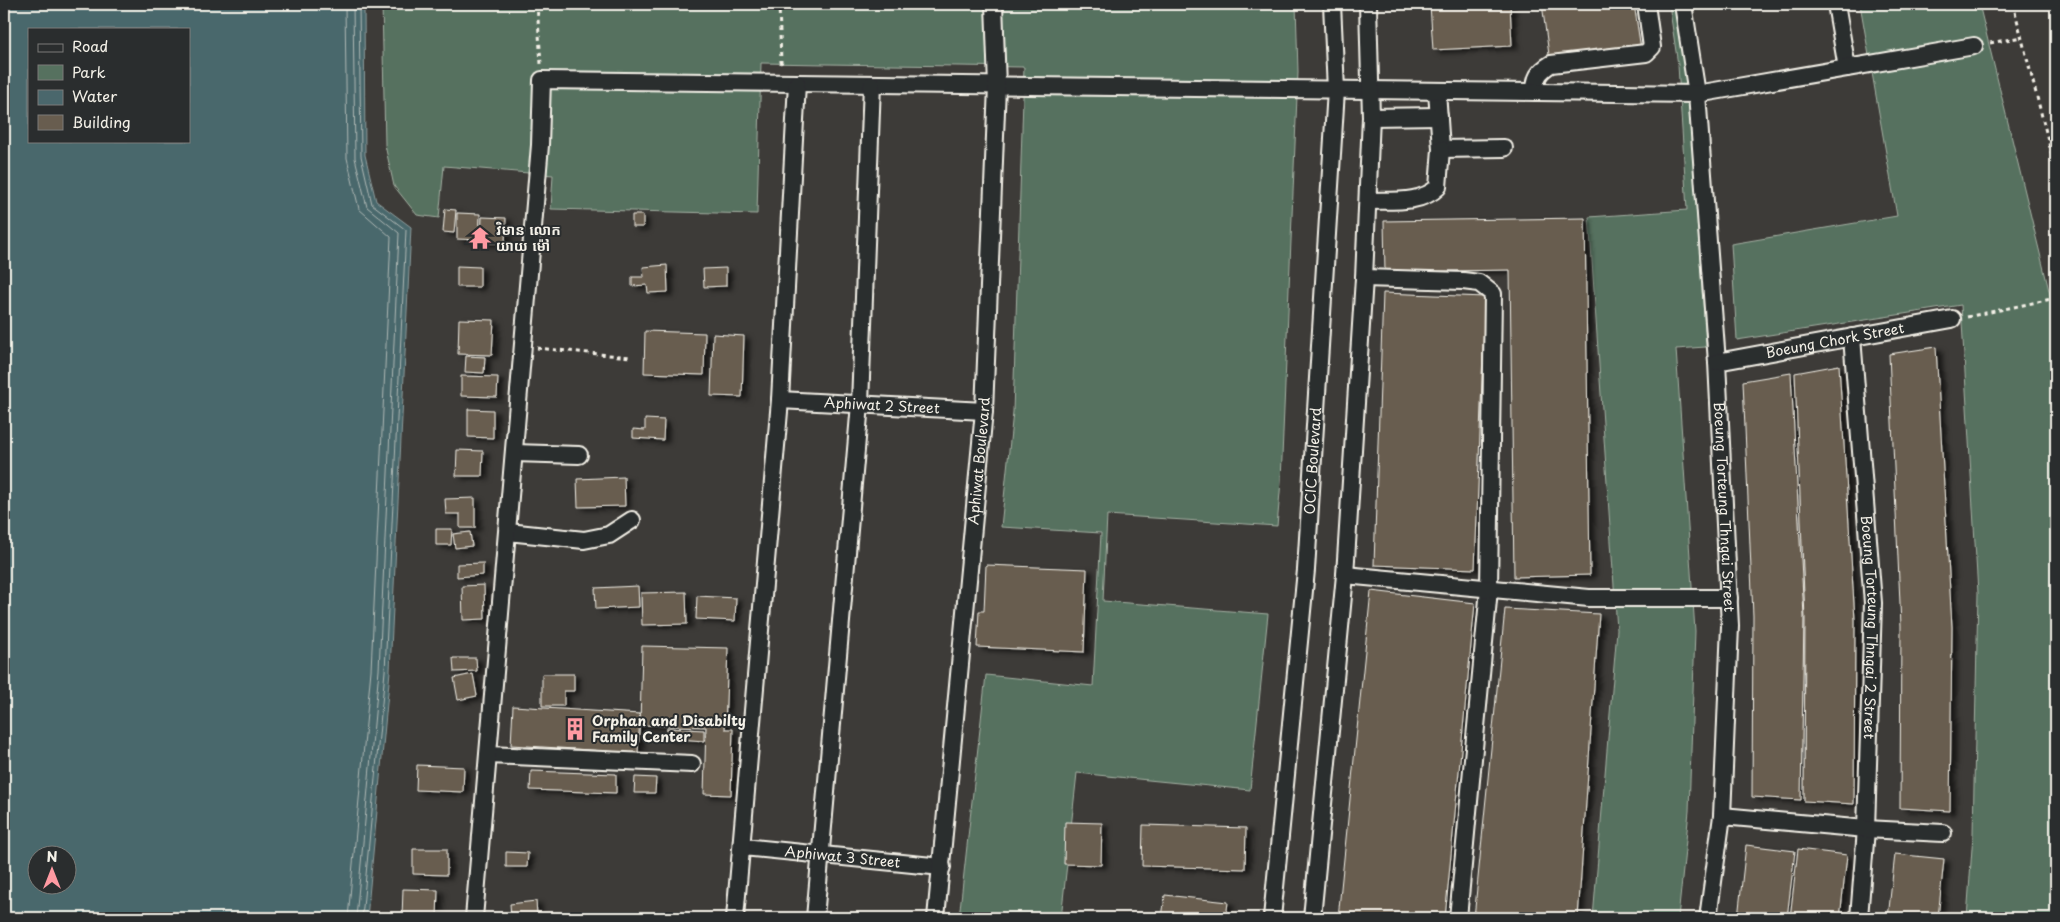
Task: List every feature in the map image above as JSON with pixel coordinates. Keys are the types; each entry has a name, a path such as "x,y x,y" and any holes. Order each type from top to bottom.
{"street":[{"name":"Aphiwat Boulevard","path":"936,918 984,411 997,86 994,4"},
{"name":"OCIC Boulevard","path":"1272,918 1306,570 1336,90 1332,4"},
{"path":"1312,918 1345,575 1364,278 1371,116 1368,4"},
{"path":"1535,92 1535,80 1540,71 1551,64 1646,53 1652,47 1646,4"},
{"name":"Boeung Torteung Thngai Street","path":"1683,4 1696,94 1717,362 1730,626 1722,816 1708,918"},
{"path":"1836,4 1847,68"},
{"path":"474,918 540,146 542,80 1696,94 1974,46"},
{"path":"736,918 780,400 797,83"},
{"path":"815,918 860,404 872,84"},
{"path":"1368,201 1421,198 1430,194 1438,187 1440,149 1437,91"},
{"path":"1371,116 1439,116"},
{"path":"1440,149 1504,148"},
{"path":"1364,278 1463,281 1479,283 1493,294 1489,589 1458,918"},
{"name":"Boeung Chork Street","path":"1717,362 1952,319"},
{"name":"Boeung Torteung Thngai 2 Street","path":"1852,337 1873,603 1866,829 1859,918"},
{"name":"Aphiwat 2 Street","path":"780,400 984,411"},
{"path":"514,453 579,455"},
{"path":"508,532 584,540 609,535 632,520"},
{"path":"1345,575 1589,598 1729,598"},
{"path":"489,755 692,764"},
{"path":"1722,816 1866,829 1943,833"},
{"name":"Aphiwat 3 Street","path":"743,847 942,867"}],"path":[{"path":"537,4 542,80"},
{"path":"779,4 781,62 797,83"},
{"path":"2014,4 2056,171"},
{"path":"1974,46 2022,37"},
{"path":"1952,319 2056,298"},
{"path":"522,347 630,357"}],"green space":[{"path":"382,4 1296,4 1298,72 1281,481 1277,526 1107,515 1103,601 1268,614 1250,790 1077,773 1061,918 959,918 986,675 1093,686 1101,533 1001,527 1013,412 1024,67 761,63 757,214 551,209 553,175 444,166 439,218 417,215 394,186 385,145"},
{"path":"1669,4 1678,4 1687,65 1706,347 1676,349 1695,631 1689,811 1678,918 1593,918 1617,630 1589,217 1687,210 1678,65"},
{"path":"1860,4 1979,4 2056,319 2056,918 1967,918 1973,834 1978,593 1961,305 1737,340 1731,244 1897,216"}],"water":[{"path":"4,4 364,4 365,155 376,201 411,227 390,671 367,918 4,918"}],"building":[{"path":"1430,4 1510,4 1512,46 1433,50"},
{"path":"1542,4 1634,4 1641,49 1550,62"},
{"path":"445,209 456,210 454,233 443,232"},
{"path":"457,213 480,214 479,240 457,239"},
{"path":"632,215 643,215 643,227 632,227"},
{"path":"482,217 506,218 505,243 481,243"},
{"path":"1585,218 1590,575 1514,577 1510,270 1385,272 1384,221"},
{"path":"667,265 668,292 648,293 647,285 632,286 632,277 644,277 643,267"},
{"path":"457,266 480,267 480,287 457,287"},
{"path":"726,268 726,286 704,287 703,269"},
{"path":"1383,293 1485,297 1475,569 1374,565"},
{"path":"459,319 494,320 492,355 458,354"},
{"path":"645,331 705,333 704,375 644,373"},
{"path":"713,334 744,336 742,397 711,396"},
{"path":"1936,347 1952,627 1950,811 1900,808 1901,626 1889,354"},
{"path":"466,356 485,357 484,373 465,372"},
{"path":"1839,365 1855,620 1854,804 1804,801 1805,619 1795,373"},
{"path":"1791,373 1804,616 1801,800 1752,797 1753,616 1743,381"},
{"path":"461,376 498,377 497,397 461,396"},
{"path":"468,409 493,410 493,438 468,437"},
{"path":"645,419 664,420 663,440 633,438 633,429 645,430"},
{"path":"457,450 483,451 482,476 456,476"},
{"path":"624,477 625,506 578,507 577,479"},
{"path":"475,498 475,528 460,528 460,514 446,514 445,499"},
{"path":"436,529 452,529 451,545 436,545"},
{"path":"470,532 472,546 455,548 453,534"},
{"path":"483,563 483,575 457,577 457,564"},
{"path":"986,565 1087,569 1084,652 977,647 979,611 984,611"},
{"path":"484,585 485,619 463,620 462,586"},
{"path":"638,586 639,607 596,609 595,588"},
{"path":"1371,591 1475,603 1445,918 1338,918"},
{"path":"686,592 687,624 642,625 641,593"},
{"path":"697,596 736,598 735,621 696,619"},
{"path":"1505,609 1599,614 1578,918 1474,918"},
{"path":"642,646 728,648 725,729 733,729 731,795 704,794 706,727 640,725"},
{"path":"453,658 476,658 477,671 454,672"},
{"path":"473,674 477,696 458,700 454,678"},
{"path":"542,674 574,674 574,691 564,691 564,706 542,706"},
{"name":"Orphan and Disabilty Family Center","path":"513,706 640,714 638,753 511,745"},
{"path":"667,728 704,730 704,741 666,738"},
{"path":"417,765 464,767 463,792 416,790"},
{"path":"531,771 616,774 616,793 530,790"},
{"path":"635,777 656,778 655,793 634,793"},
{"path":"1065,822 1102,823 1101,865 1064,864"},
{"path":"1143,825 1246,828 1245,869 1142,866"},
{"path":"1746,845 1795,851 1787,918 1738,918"},
{"path":"413,849 447,849 447,875 413,874"},
{"path":"1798,849 1847,855 1840,918 1790,918"},
{"path":"506,852 528,853 527,867 506,867"},
{"path":"1895,854 1944,859 1938,918 1888,918"},
{"path":"403,889 438,890 437,918 402,918"},
{"path":"1165,895 1228,902 1226,918 1162,918"},
{"path":"536,901 537,914 511,916 510,904"}],"place":[{"name":"វិមាន លោក យាយ ម៉ៅ","path":"480,238"},
{"name":"Orphan and Disabilty Family Center","path":"575,729"}]}
